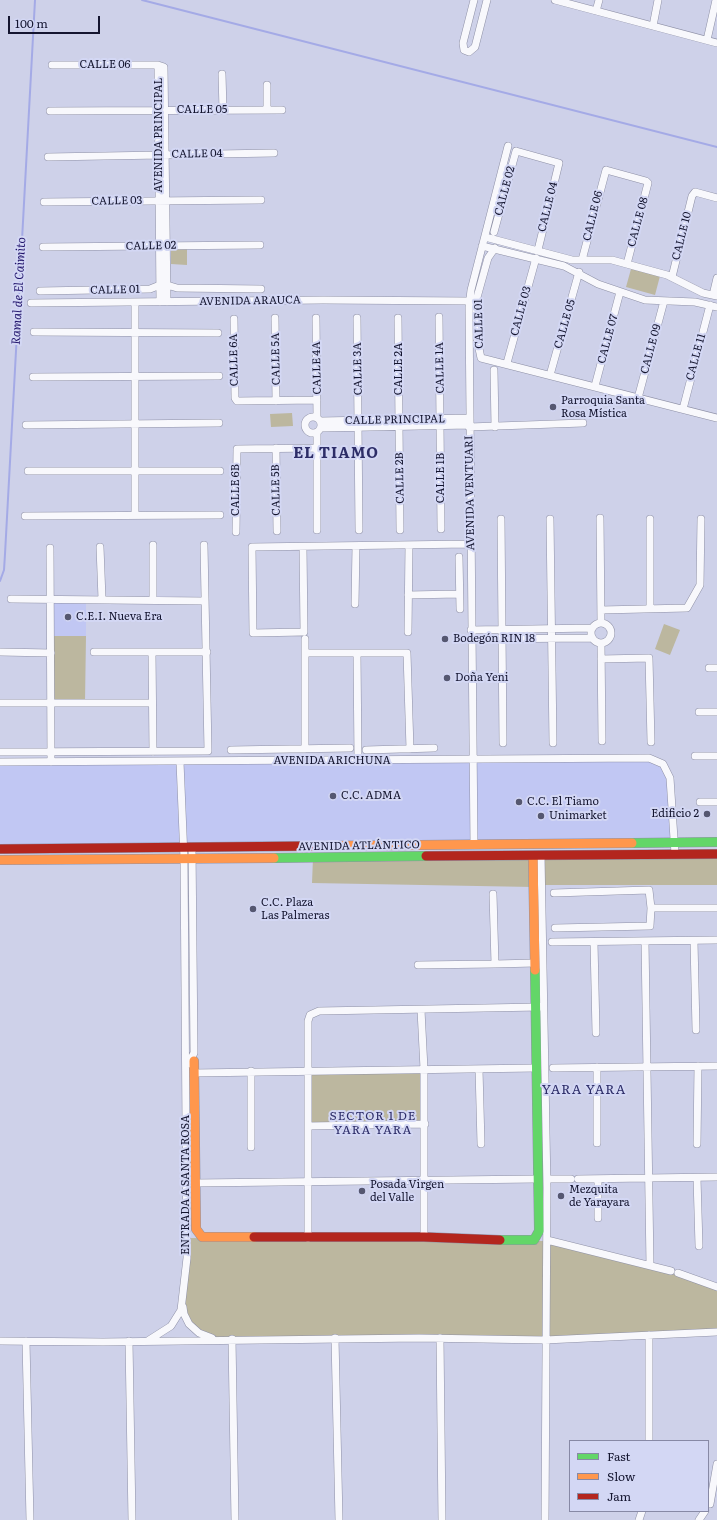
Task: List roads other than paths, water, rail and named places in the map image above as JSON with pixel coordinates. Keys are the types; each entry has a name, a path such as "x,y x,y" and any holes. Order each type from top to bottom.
{"main road":[{"name":"AVENIDA ATLÁNTICO","path":"0,849 717,842"},
{"name":"AVENIDA ATLÁNTICO","path":"0,860 717,854"},
{"path":"194,1061 196,1229 202,1237 424,1237 526,1241 534,1240 539,1231 536,1068 540,1008 534,963 537,856"}],"street":[{"path":"474,0 463,43 464,50 469,52 475,45 487,0"},
{"path":"555,0 717,43"},
{"path":"596,11 599,0"},
{"path":"652,26 658,0"},
{"path":"707,40 716,0"},
{"name":"CALLE 06","path":"52,65 158,65"},
{"name":"AVENIDA PRINCIPAL","path":"158,65 163,66 165,69 162,110 164,302"},
{"path":"222,74 223,110"},
{"path":"267,85 267,110"},
{"name":"CALLE 05","path":"50,111 282,110"},
{"name":"AVENIDA VENTUARI","path":"474,845 470,544 469,302 508,146"},
{"name":"CALLE 02","path":"494,232 516,151 559,163"},
{"name":"CALLE 04","path":"48,157 274,153"},
{"name":"CALLE 04","path":"537,254 559,163"},
{"name":"CALLE 06","path":"582,260 604,171 606,170 646,181"},
{"name":"CALLE 08","path":"627,264 648,183 646,181"},
{"name":"CALLE 10","path":"672,277 692,196 695,192 717,198"},
{"name":"CALLE 03","path":"44,202 261,200"},
{"path":"485,236 565,262 598,284 645,300 695,302 713,306"},
{"name":"CALLE 02","path":"43,248 260,245"},
{"path":"482,246 537,254"},
{"name":"CALLE 01","path":"495,248 488,258 476,301 479,356 481,358 507,364"},
{"name":"CALLE 03","path":"507,364 537,254"},
{"path":"565,262 608,259 672,277 698,290 715,296 717,278"},
{"name":"CALLE 05","path":"550,375 580,272"},
{"name":"CALLE 01","path":"40,291 150,289 163,285 177,288 261,289"},
{"path":"695,302 698,290"},
{"name":"CALLE 07","path":"595,386 620,292"},
{"name":"AVENIDA ARAUCA","path":"31,304 323,300 469,302"},
{"name":"CALLE 09","path":"638,398 664,301"},
{"path":"135,302 135,514"},
{"name":"CALLE 11","path":"683,409 713,306"},
{"name":"CALLE 1A","path":"439,317 440,422"},
{"name":"CALLE 5A","path":"275,318 276,401"},
{"name":"CALLE 4A","path":"316,318 317,400 319,425 317,448 317,530"},
{"name":"CALLE 3A","path":"357,318 359,530"},
{"name":"CALLE 2A","path":"398,318 399,423"},
{"name":"CALLE 6A","path":"234,319 235,398 237,401 276,401"},
{"path":"34,332 218,333"},
{"path":"507,364 717,418"},
{"path":"494,370 495,427"},
{"path":"33,377 219,376"},
{"path":"276,401 317,400"},
{"name":"CALLE PRINCIPAL","path":"319,425 440,422 495,427 583,423"},
{"name":"CALLE 1B","path":"440,422 441,529"},
{"path":"26,425 219,423"},
{"name":"CALLE 2B","path":"399,423 400,530"},
{"path":"276,448 317,448"},
{"name":"CALLE 6B","path":"236,532 237,449 276,448"},
{"name":"CALLE 5B","path":"276,448 277,531"},
{"path":"28,471 220,471"},
{"path":"25,516 135,514 220,515"},
{"path":"600,518 601,623"},
{"path":"650,518 650,609"},
{"path":"550,519 552,742"},
{"path":"601,610 687,608 700,585 701,519"},
{"path":"500,520 502,743"},
{"path":"303,547 304,632 253,632 252,547 470,544"},
{"path":"153,545 153,600"},
{"path":"0,752 51,750 153,752 208,751 204,545"},
{"path":"408,632 409,545"},
{"path":"355,604 356,546"},
{"path":"100,547 102,599"},
{"path":"50,548 52,762"},
{"path":"459,557 460,609"},
{"path":"408,595 459,594"},
{"path":"11,598 205,601"},
{"path":"471,630 552,630 592,628 601,623"},
{"path":"471,639 592,638 601,643 607,640 610,635 609,628 601,623"},
{"path":"592,628 592,638"},
{"path":"304,749 305,639"},
{"path":"601,643 602,741"},
{"path":"0,652 50,653"},
{"path":"94,652 206,652"},
{"path":"152,652 151,703 153,752"},
{"path":"305,653 407,653 410,749"},
{"path":"357,653 358,760"},
{"path":"601,658 649,658 651,742"},
{"path":"0,702 151,703"},
{"path":"699,712 717,712"},
{"path":"231,750 350,748"},
{"path":"366,750 434,748"},
{"path":"695,756 717,756"},
{"name":"AVENIDA ARICHUNA","path":"0,762 473,760 641,757 656,760 663,764 668,771 671,784 675,843"},
{"path":"180,762 188,858"},
{"path":"700,802 717,802"},
{"path":"675,843 675,854"},
{"path":"537,856 540,1008 547,1179 545,1340 546,1520"},
{"name":"ENTRADA A SANTA ROSA","path":"183,1303 187,1258 185,1007 188,858"},
{"name":"ENTRADA A SANTA ROSA","path":"186,1067 194,1053 188,858"},
{"path":"554,893 649,890 650,908 650,926 555,928"},
{"path":"493,894 495,964"},
{"path":"650,908 717,908"},
{"path":"552,942 717,940"},
{"path":"645,941 650,1265"},
{"path":"694,941 696,1030"},
{"path":"594,942 596,1032"},
{"path":"418,966 534,963"},
{"path":"185,1007 193,1007"},
{"path":"308,1238 308,1021 313,1012 540,1008"},
{"path":"421,1010 425,1124 424,1237"},
{"path":"697,1144 698,1066"},
{"path":"554,1068 717,1066"},
{"path":"597,1067 597,1143"},
{"path":"194,1073 308,1070 536,1068"},
{"path":"479,1069 481,1144"},
{"path":"251,1071 251,1147"},
{"path":"308,1126 425,1124"},
{"path":"547,1179 717,1177"},
{"path":"195,1183 308,1180 537,1178"},
{"path":"697,1178 698,1246"},
{"path":"598,1179 598,1218"},
{"path":"547,1240 650,1265 717,1287"},
{"path":"183,1303 184,1314 189,1324 199,1333 217,1340"},
{"path":"146,1341 160,1334 171,1326 181,1310 183,1303"},
{"path":"0,1341 146,1341 335,1338 545,1340 717,1332"},
{"path":"649,1335 649,1440"},
{"path":"335,1338 339,1520"},
{"path":"440,1338 442,1520"},
{"path":"232,1339 235,1520"},
{"path":"26,1341 30,1520"},
{"path":"129,1341 132,1520"},
{"path":"709,1505 717,1464"},
{"path":"709,1505 717,1496"}],"waterway":[{"name":"Ramal de El Caimito","path":"0,581 4,570 5,554 35,0"},
{"path":"142,0 717,147"}],"place":[{"name":"Parroquia Santa Rosa Mística","path":"553,407"},
{"name":"C.E.I. Nueva Era","path":"68,617"},
{"name":"Bodegón RIN 18","path":"445,639"},
{"name":"Doña Yeni","path":"447,678"},
{"name":"C.C. ADMA","path":"333,796"},
{"name":"C.C. El Tiamo","path":"519,802"},
{"name":"Edificio 2","path":"707,814"},
{"name":"Unimarket","path":"541,816"},
{"name":"C.C. Plaza Las Palmeras","path":"253,909"},
{"name":"Posada Virgen del Valle","path":"362,1191"},
{"name":"Mezquita de Yarayara","path":"561,1196"}],"district":[{"name":"EL TIAMO","path":"336,454"},
{"name":"YARA YARA","path":"584,1090"},
{"name":"SECTOR 1 DE YARA YARA","path":"373,1123"}]}
